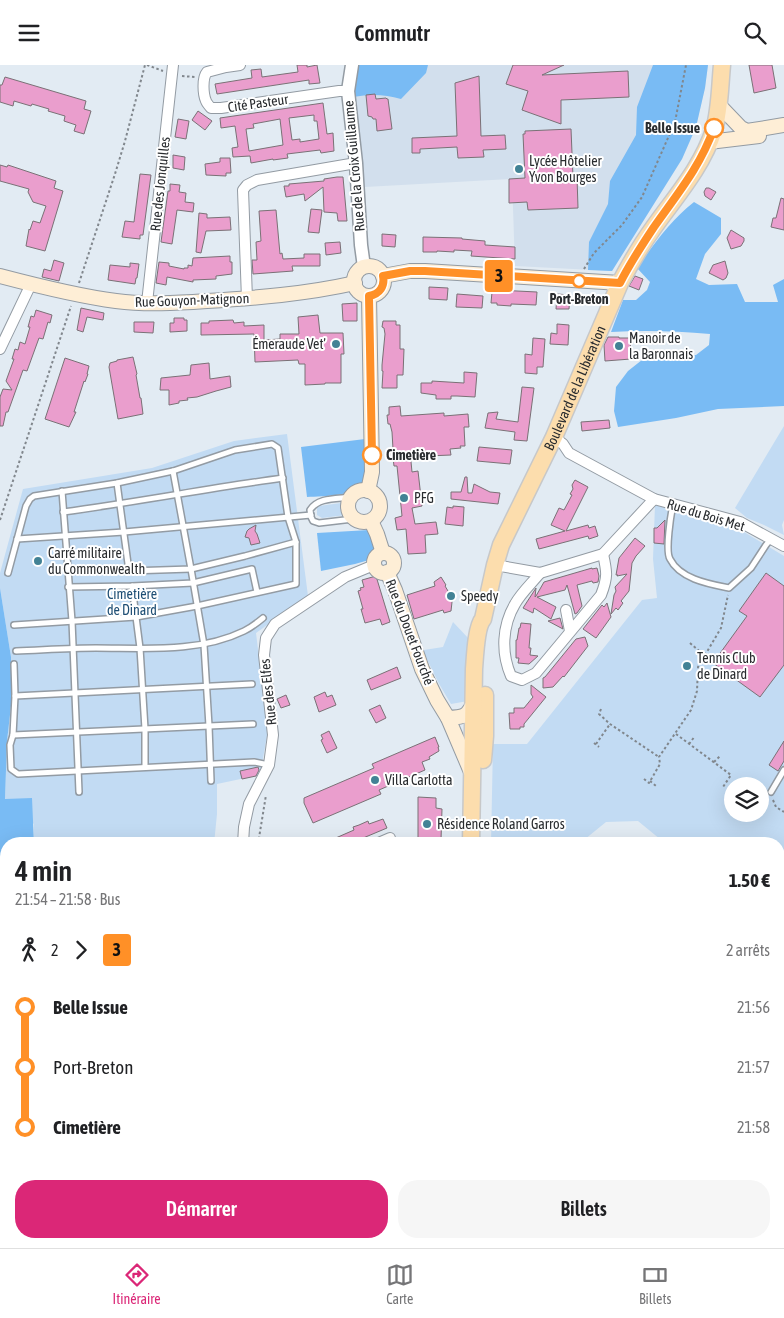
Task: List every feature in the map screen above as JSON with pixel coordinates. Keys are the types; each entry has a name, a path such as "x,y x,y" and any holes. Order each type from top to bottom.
{"main road":[{"name":"Boulevard de la Libération","path":"482,837 478,742 474,703 474,669 480,623 483,619 501,545 552,443 620,283 653,228 696,167 709,142 718,104 722,65"},
{"path":"718,104 741,128 747,131 784,125"},
{"path":"709,142 741,139 784,131"},
{"path":"364,267 373,267 383,276 384,281 381,289 374,295 365,295 358,290 355,283 357,273 364,267"},
{"path":"383,276 410,271 425,271 620,283"},
{"name":"Rue Gouyon-Matignon","path":"0,276 74,294 116,301 147,303 247,299 355,283"},
{"path":"368,491 372,472 369,296"},
{"path":"368,491 375,495 378,500 378,513 371,521 364,522 353,519 348,509 351,497 357,492 368,491"},
{"path":"371,521 383,553 390,556 394,561 392,568 384,573 377,571 374,565 377,556 383,553"},
{"name":"Rue du Douet Fourché","path":"387,572 422,669 448,718 472,773"},
{"name":"Boulevard de la Libération","path":"471,837 472,773 478,742 485,736 487,623 483,619"},
{"path":"448,718 464,717 468,714 474,703"},
{"name":"Rue du Douet Fourché","path":"448,718 462,726 478,742"}],"street":[{"name":"Rue des Jonquilles","path":"147,303 173,65"},
{"name":"Cité Pasteur","path":"240,65 226,67 205,74 203,80 206,101 211,108 348,91"},
{"name":"Rue de la Croix Guillaume","path":"352,65 348,91 364,267"},
{"path":"247,299 243,190 257,180 356,163"},
{"path":"0,349 31,284"},
{"name":"Rue du Bois Met","path":"552,443 563,444 569,453 654,499 740,523 784,546"},
{"name":"Rue du Bois Met","path":"603,554 654,499"},
{"path":"495,565 540,573 603,554 606,582 601,595 536,673 522,685 511,676 507,666 504,651 505,628 515,604 540,573"},
{"name":"Rue des Elfes","path":"243,837 249,804 269,765 273,735 264,655 266,638 275,624 345,577 374,565"},
{"path":"566,609 570,631"}],"lane":[{"path":"8,573 26,506 34,495 117,483 173,471 234,450 272,444 278,448 288,517 296,542 296,584 198,606 136,617 14,625"},
{"path":"173,471 204,645 211,781"},
{"path":"63,512 283,478"},
{"path":"117,483 129,571"},
{"path":"62,491 72,621 79,792"},
{"path":"351,497 321,501 310,509 313,521 319,523 353,519"},
{"path":"673,504 668,540 668,558 679,571 709,584 728,588 751,568 771,539"},
{"path":"18,539 311,515"},
{"path":"67,571 191,569 296,542"},
{"path":"68,587 194,583 252,569 257,592"},
{"path":"132,586 140,648 145,729 145,767"},
{"path":"16,651 204,645 246,631 263,618"},
{"path":"14,663 15,696 13,735 10,745 11,769 18,774 254,762 269,765"},
{"path":"15,696 252,684"},
{"path":"13,735 253,724"},
{"path":"771,792 784,771"}],"path":[{"path":"0,520 115,174 145,65"},
{"path":"581,281 583,270 594,253 622,225 642,197 675,122 686,65"},
{"path":"650,781 660,764 659,757 691,710 697,691 698,667 721,628 726,609 728,588"},
{"path":"690,643 705,656"},
{"path":"601,709 599,714 610,724 659,757"},
{"path":"599,747 595,744 610,724"},
{"path":"676,734 731,775 723,787"},
{"path":"689,744 695,736"},
{"path":"714,763 721,755"},
{"path":"644,779 656,786"},
{"path":"771,792 776,807 784,812"},
{"path":"259,837 266,793"}],"shaded area":[{"name":"Lycée Hôtelier Yvon Bourges","path":"359,65 708,65 696,127 682,159 612,271 515,266 512,179 365,187 353,97"},
{"path":"359,65 428,65 426,73 401,99 377,95 353,97"},
{"path":"653,65 708,65 696,127 682,159 612,271 588,270 589,242 608,204 610,181 636,135 637,107"},
{"path":"694,202 721,218 721,234 705,254 696,279 709,285 737,284 745,302 778,302 773,285 784,279 784,406 718,409 618,427 614,411 616,387 628,371 647,356 696,355 709,345 710,334 661,331 611,332 623,300 636,300 647,290 650,282 637,268 670,225"},
{"path":"365,439 367,478 364,484 350,492 332,496 307,497 301,447"},
{"path":"369,530 377,550 369,560 321,571 317,533"},
{"path":"0,588 11,657 11,706 7,741 5,799 32,798 34,837 0,837"}],"green space":[{"path":"784,426 784,520 782,525 784,535 747,518 735,508"},
{"name":"Cimetière de Dinard","path":"287,434 308,596 256,633 268,730 260,775 217,784 215,837 34,837 34,824 5,800 7,741 11,706 11,657 0,588 0,573 23,489 152,468 234,441"},
{"path":"345,503 346,515 322,518 317,515 317,508 319,506"},
{"name":"Tennis Club de Dinard","path":"655,505 739,529 784,556 784,837 657,837 638,821 606,822 588,837 491,837 493,744 527,744 642,600 657,598 653,559"},
{"path":"453,622 469,639 468,701 451,704 438,682 424,650 443,647"}],"building":[{"path":"297,65 307,65 307,67 317,65 320,83 309,84 309,80 217,94 215,84 252,78 251,70 261,69 262,77 298,72"},
{"path":"513,65 564,65 542,75 628,71 629,97 561,100 561,124 522,110 528,91 506,84"},
{"path":"749,65 772,65 776,88 754,93"},
{"path":"479,76 481,136 505,135 506,149 483,150 484,157 458,158 457,147 420,149 420,153 412,153 412,138 457,136 455,83"},
{"path":"5,77 86,101 84,109 91,111 84,134 74,131 76,125 64,121 65,116 48,111 49,109 14,101 13,106 0,102 0,85 2,85"},
{"path":"375,94 376,99 388,99 392,129 377,131 376,119 368,116 366,95"},
{"path":"323,103 327,134 333,133 334,151 321,153 320,150 287,154 288,158 251,163 250,156 233,157 232,148 238,147 235,126 221,128 220,118","holes":["314,115 314,121 317,121 319,139 300,142 300,139 292,140 289,118","280,119 283,145 249,151 246,129 254,128 253,124"]},
{"path":"198,111 212,121 205,130 192,120"},
{"path":"178,119 189,121 186,139 175,137"},
{"path":"571,129 573,177 577,177 578,208 528,210 527,202 509,203 509,179 525,178 523,134 525,134 525,131"},
{"path":"173,155 185,157 184,170 173,168"},
{"path":"220,158 230,158 231,173 226,173 226,176 206,175 205,164 220,162"},
{"path":"0,165 7,167 8,165 56,181 54,188 63,191 45,251 26,246 29,229 33,221 40,223 46,206 33,202 28,192 29,189 0,181"},
{"path":"140,174 151,175 143,235 140,235 140,239 122,237 125,221 134,222"},
{"path":"343,177 347,221 338,221 337,213 324,212 323,187 305,201 304,194 286,197 284,186 289,186 289,184 324,181 324,179"},
{"path":"170,184 180,185 179,192 186,193 185,202 194,203 193,212 177,210 172,244 161,242"},
{"path":"706,188 716,192 711,200 705,196"},
{"path":"781,198 784,199 784,230 771,227 773,218 776,218"},
{"path":"311,209 322,210 319,233 308,232"},
{"path":"276,210 280,254 282,253 283,259 304,258 304,254 320,254 320,266 292,266 293,271 253,274 252,260 257,260 256,242 261,241 259,211"},
{"path":"199,213 207,214 207,218 230,217 231,230 206,231 201,253 196,252"},
{"path":"731,230 744,238 744,241 741,246 731,249 727,238"},
{"path":"382,234 396,235 395,247 382,246"},
{"path":"423,237 462,238 485,241 485,245 515,247 515,259 471,256 472,251 423,252"},
{"path":"340,242 341,253 326,255 325,243"},
{"path":"230,256 232,274 216,276 216,279 193,280 193,282 167,277 166,285 156,283 159,262 169,263 169,266 184,269 188,268 188,265 192,266 193,258"},
{"path":"54,260 64,263 59,281 42,277 44,269 51,271"},
{"path":"725,261 728,273 726,278 723,280 709,273 713,265"},
{"path":"130,263 139,264 135,284 108,280 110,265 130,267"},
{"path":"635,276 643,279 639,290 629,286"},
{"path":"429,287 448,288 447,300 429,299"},
{"path":"497,290 537,292 536,305 511,304 511,306 491,303 492,292 497,293"},
{"path":"457,294 483,296 482,308 456,307"},
{"path":"557,294 570,295 569,309 556,309"},
{"path":"357,303 357,321 343,321 342,304"},
{"path":"81,308 104,313 103,320 87,317 83,332 77,330"},
{"path":"36,310 52,315 50,323 48,322 43,339 39,338 27,371 23,370 8,412 6,412 3,426 0,426 0,397 3,389 12,390 6,381 14,359 12,359 15,349 18,350 20,342 25,344 31,316 34,317"},
{"path":"318,315 320,333 343,333 344,354 341,354 341,383 305,385 305,364 299,364 298,360 255,362 254,334 201,335 201,323 233,320 234,323 244,322 244,326 264,325 264,340 280,339 280,334 299,334 298,317"},
{"path":"174,318 184,318 184,320 187,320 187,331 170,332 170,323 174,323"},
{"path":"383,321 396,321 396,325 400,325 400,349 404,349 403,375 397,375 397,388 382,388 385,334 382,327"},
{"path":"134,322 154,322 153,333 134,332"},
{"path":"557,324 569,325 568,345 550,344 551,333 557,334"},
{"name":"Manoir de la Baronnais","path":"608,337 630,338 631,359 605,361 604,345"},
{"path":"533,338 545,339 543,367 537,367 537,374 525,373 525,354 532,355"},
{"path":"133,357 143,414 118,419 109,367 110,363 117,360"},
{"path":"65,358 89,366 88,374 74,412 76,412 69,427 45,419"},
{"path":"209,363 210,379 230,376 231,387 187,398 188,400 169,405 169,390 160,390 161,378 190,375 191,365"},
{"path":"464,372 477,373 475,397 451,396 451,399 436,399 436,395 421,393 421,383 432,383 432,381 464,383"},
{"path":"522,387 534,388 527,441 514,440 515,432 485,428 488,413 498,412 496,419 518,422"},
{"path":"400,406 401,416 444,413 444,416 468,414 469,427 464,427 465,446 450,449 451,455 427,456 426,451 410,451 412,472 418,471 422,506 412,508 415,524 436,522 438,534 425,535 426,553 408,554 406,529 397,530 395,518 402,516 397,466 394,466 393,458 391,459 390,449 393,449 392,432 390,424 388,424 387,415 389,415 389,407"},
{"path":"609,420 610,428 582,431 581,422"},
{"path":"479,447 512,450 510,464 477,461"},
{"path":"465,477 467,477 468,493 472,493 474,484 490,492 500,493 498,504 451,499 451,492 461,492"},
{"path":"575,480 588,487 566,531 588,525 589,528 595,526 598,536 589,539 588,536 539,549 536,539 565,531 551,525 559,508 564,510 572,495 570,494"},
{"path":"453,506 464,507 463,526 445,524 447,507 453,508"},
{"path":"665,520 664,544 654,543 654,528 657,528"},
{"path":"256,525 255,531 260,543 251,545 249,538 245,537 247,531"},
{"path":"635,538 645,546 632,563 629,591 621,601 623,603 618,610 616,608 611,614 616,591 615,587 627,574 616,575 619,558"},
{"path":"597,568 598,582 593,583 592,581 577,585 582,606 577,613 575,614 567,585 565,590 537,597 556,607 551,619 534,608 533,613 523,608 536,588 536,596 544,582"},
{"path":"766,573 784,586 784,665 760,697 713,663 747,616 739,611"},
{"path":"376,576 390,622 382,625 380,619 365,623 358,591 364,587 362,580"},
{"path":"441,577 451,596 451,611 444,613 443,610 414,619 407,595 435,586 434,582"},
{"path":"607,603 611,617 596,638 583,629 602,605 604,607"},
{"path":"560,618 563,629 548,621"},
{"path":"521,623 531,624 530,655 538,656 529,664 518,663 519,658 516,658 516,640"},
{"path":"585,637 588,646 564,677 553,687 543,688 543,678 576,639"},
{"path":"397,667 401,678 371,690 367,680"},
{"path":"531,685 546,697 524,724 524,727 510,729 509,713 514,713 514,708 524,708 533,697"},
{"path":"325,692 327,697 332,695 336,705 319,712 314,697"},
{"path":"286,695 290,705 281,708 277,699"},
{"path":"380,705 386,718 376,723 369,710"},
{"path":"329,731 337,748 327,753 321,740 323,739 321,735"},
{"name":"Villa Carlotta","path":"435,737 439,751 429,757 430,759 422,762 425,770 379,790 381,794 313,823 304,803 304,798 374,768 372,764"},
{"path":"784,741 784,761 778,771 769,765"},
{"path":"258,767 259,770 256,776 242,779 240,771"},
{"name":"Résidence Roland Garros","path":"418,797 436,798 436,808 442,809 441,837 418,837"},
{"path":"383,819 387,828 366,837 338,837 354,830 353,827 368,821 369,824"}],"bus line":[{"name":"3","path":"372,455 369,296 378,293 381,289 384,281 383,276 410,271 425,271 620,283 653,228 696,167 714,128"}],"place":[{"name":"Belle Issue","path":"714,128"},
{"name":"Lycée Hôtelier Yvon Bourges","path":"519,169"},
{"name":"Port-Breton","path":"579,281"},
{"name":"Émeraude Vet’","path":"336,344"},
{"name":"Manoir de la Baronnais","path":"619,346"},
{"name":"Cimetière","path":"372,455"},
{"name":"PFG","path":"404,498"},
{"name":"Carré militaire du Commonwealth","path":"38,561"},
{"name":"Speedy","path":"451,596"},
{"name":"Tennis Club de Dinard","path":"687,666"},
{"name":"Villa Carlotta","path":"375,780"},
{"name":"Résidence Roland Garros","path":"427,824"}]}
